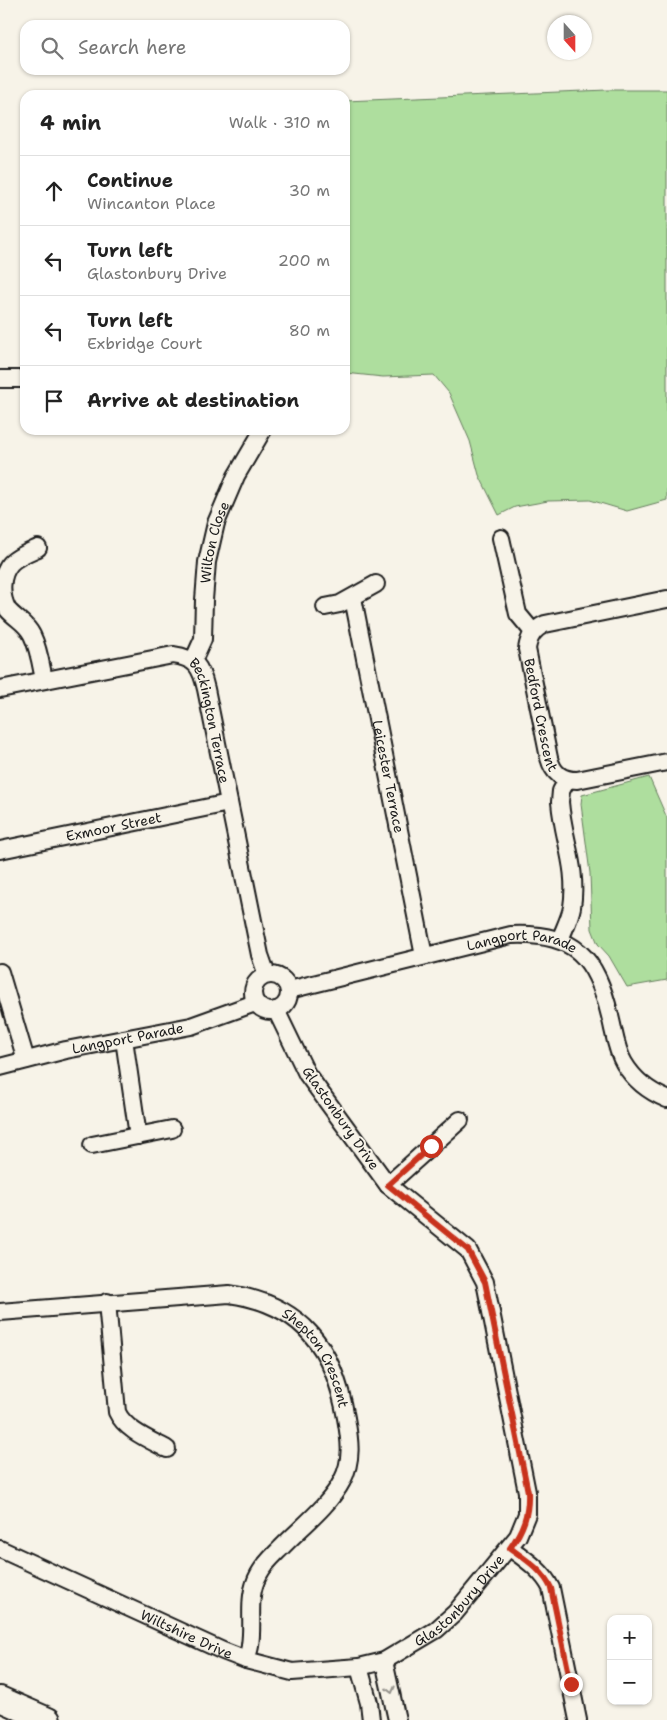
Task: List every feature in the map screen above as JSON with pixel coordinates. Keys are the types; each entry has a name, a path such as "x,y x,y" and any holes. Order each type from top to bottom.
{"main road":[{"path":"0,1699 48,1720"}],"street":[{"path":"0,379 20,379"},
{"name":"Wilton Close","path":"193,661 203,639 207,562 216,523 236,476 260,435"},
{"path":"501,538 518,614 533,632 538,627 551,622 667,599"},
{"path":"38,548 11,563 5,571 1,586 6,607 24,623 32,636 44,680"},
{"path":"325,606 340,604 376,584"},
{"name":"Leicester Terrace","path":"353,598 424,956"},
{"name":"Bedford Crescent","path":"533,632 528,643 528,654 549,758 555,771 566,780"},
{"name":"Beckington Terrace","path":"0,689 173,655 187,657 193,661 204,678 260,955 267,975"},
{"path":"560,940 572,909 574,887 574,871 560,802 561,791 566,780 590,778 667,762"},
{"name":"Exmoor Street","path":"0,850 229,803"},
{"name":"Langport Parade","path":"288,990 511,935 532,934 560,940 581,954 596,972 619,1050 629,1071 654,1093 667,1099"},
{"path":"0,972 26,1060"},
{"path":"267,975 280,977 285,982 288,990 289,997 286,1003 276,1010 265,1010 255,1003 252,993 256,981 267,975"},
{"name":"Langport Parade","path":"0,1067 191,1026 255,1003"},
{"name":"Glastonbury Drive","path":"276,1010 307,1074 388,1185 468,1250 485,1282 528,1492 527,1514 524,1525 510,1548 455,1613 436,1630 384,1660"},
{"path":"124,1039 138,1136"},
{"path":"388,1185 460,1120"},
{"path":"92,1146 172,1129"},
{"name":"Shepton Crescent","path":"0,1312 107,1302 229,1294 255,1299 278,1308 303,1326 320,1346 334,1372 343,1401 350,1440 346,1472 335,1492 269,1560 258,1574 252,1591 250,1645 246,1660"},
{"path":"107,1302 117,1412 124,1422 146,1438 167,1449"},
{"path":"510,1548 540,1571 551,1588 578,1720"},
{"name":"Wiltshire Drive","path":"0,1549 246,1660 292,1672 358,1667 384,1660"},
{"path":"384,1660 397,1720"},
{"path":"358,1667 369,1703 371,1720"}],"green space":[{"path":"607,90 667,90 667,500 627,511 590,500 548,501 515,507 499,515 479,475 470,441 449,393 434,375 383,377 350,374 350,101"},
{"path":"649,777 667,818 667,980 627,987 609,956 598,944 592,929 590,873 581,804 582,795"}],"route":[{"path":"431,1146 388,1185 468,1250 485,1282 528,1492 527,1514 524,1525 510,1548 540,1571 551,1588 571,1684"}]}
